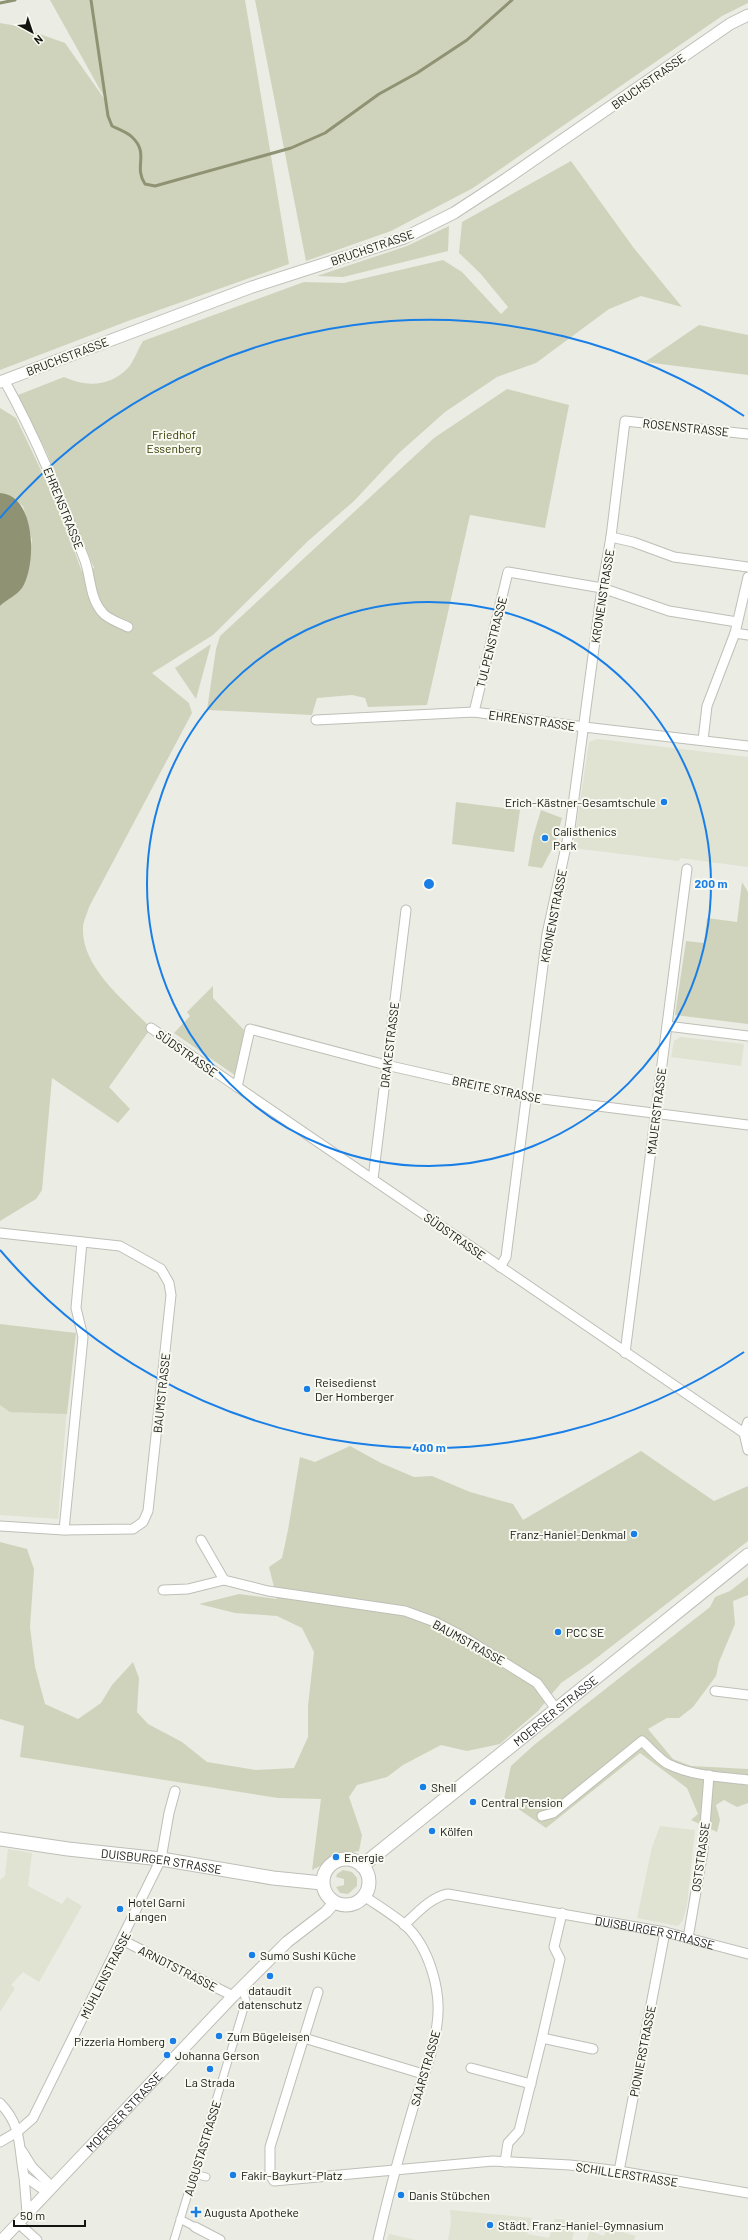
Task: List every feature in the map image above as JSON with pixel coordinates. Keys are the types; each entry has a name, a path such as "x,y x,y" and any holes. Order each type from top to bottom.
{"main road":[{"name":"MOERSER STRASSE","path":"362,1866 748,1555"},
{"name":"DUISBURGER STRASSE","path":"0,1839 68,1849 161,1859 273,1878 322,1883"},
{"path":"340,1860 356,1862 362,1866 368,1881 364,1896 351,1905 334,1903 325,1892 322,1883 327,1869 340,1860"}],"street":[{"name":"BRUCHSTRASSE","path":"2,381 252,287 404,238 454,213 506,179 730,24 748,15"},
{"name":"EHRENSTRASSE","path":"2,381 24,416 59,495 86,564 94,597 102,613 128,627"},
{"name":"ROSENSTRASSE","path":"625,421 748,434"},
{"name":"KRONENSTRASSE","path":"500,1267 506,1257 547,934 570,828 602,588 611,537 625,421"},
{"path":"611,537 633,542 674,557 748,567"},
{"name":"TULPENSTRASSE","path":"474,712 508,572 602,588"},
{"path":"703,740 707,706 735,632 748,577"},
{"path":"602,588 669,612 737,622"},
{"path":"735,632 748,635"},
{"name":"EHRENSTRASSE","path":"316,720 474,712 584,727 748,746"},
{"name":"MAUERSTRASSE","path":"625,1353 687,869"},
{"name":"DRAKESTRASSE","path":"373,1179 406,910"},
{"path":"667,1026 748,1036"},
{"name":"SÜDSTRASSE","path":"151,1028 744,1433"},
{"name":"BREITE STRASSE","path":"237,1087 250,1029 386,1065 527,1097 656,1112 748,1125"},
{"name":"BAUMSTRASSE","path":"0,1233 120,1246 160,1269 170,1283 171,1295 148,1511 143,1522 133,1529 64,1530 0,1526"},
{"path":"64,1530 83,1337 76,1308 82,1242"},
{"path":"748,1422 744,1433 748,1450"},
{"path":"201,1540 224,1580"},
{"name":"BAUMSTRASSE","path":"163,1590 188,1589 224,1580 268,1591 405,1611 435,1622 462,1636 537,1683 556,1710"},
{"path":"715,1691 748,1696"},
{"path":"542,1816 553,1814 642,1741 667,1764 683,1770 709,1776 748,1780"},
{"name":"OSTSTRASSE","path":"688,1938 702,1851 709,1776"},
{"name":"MÜHLENSTRASSE","path":"0,2142 17,2132 33,2118 122,1940 161,1859 169,1813 175,1791"},
{"name":"DUISBURGER STRASSE","path":"404,1925 433,1900 448,1894 665,1932 748,1954"},
{"name":"SAARSTRASSE","path":"364,1896 404,1925 421,1945 430,1965 437,1997 438,2024 394,2171 378,2240"},
{"name":"MOERSER STRASSE","path":"2,2240 233,1996 287,1942 326,1912 334,1903"},
{"path":"505,2162 508,2143 519,2131 542,2038 560,1959 554,1947 562,1913"},
{"name":"PIONIERSTRASSE","path":"619,2171 665,1932"},
{"name":"ARNDTSTRASSE","path":"122,1940 233,1996"},
{"name":"AUGUSTASTRASSE","path":"174,2240 246,2001 242,1987"},
{"path":"318,1992 304,2038 423,2074"},
{"name":"SCHILLERSTRASSE","path":"304,2038 270,2147 270,2175 274,2181 394,2171 429,2166 505,2162 570,2165 619,2171 748,2193"},
{"path":"542,2038 593,2049"},
{"path":"472,2068 531,2084"},
{"path":"0,2102 14,2119 22,2151 32,2167 50,2189"},
{"path":"22,2151 21,2162 24,2176 27,2213"},
{"path":"194,2174 206,2177"},
{"path":"24,2176 50,2189"},
{"path":"180,2219 220,2240"},
{"path":"18,2223 37,2240"}],"shaded area":[{"path":"0,493 12,497 21,505 27,518 31,548 30,564 27,577 22,588 0,606"},
{"name":"Erich-Kästner-Gesamtschule","path":"598,739 748,757 748,867 680,858 679,861 573,848 589,742"},
{"path":"681,1037 744,1044 741,1066 671,1057 674,1041"},
{"path":"0,1327 73,1333 58,1519 0,1515"},
{"path":"660,1826 695,1830 687,1905 683,1920 678,1926 637,1918 652,1847"},
{"path":"8,1849 32,1853 28,1886 62,1904 67,1897 82,1906 39,1982 23,1972 11,1985 15,1988 0,2012 0,1880 5,1876"},
{"name":"Städt. Franz-Haniel-Gymnasium","path":"450,2210 532,2218 527,2234 549,2238 555,2219 577,2221 572,2240 448,2240 451,2223"},
{"name":"Städt. Franz-Haniel-Gymnasium","path":"607,2228 636,2236 634,2240 587,2240 590,2231 604,2236"},
{"path":"389,2234 416,2240 387,2240"}],"green space":[{"path":"50,0 245,0 289,264 128,321 0,370 0,23 17,26 65,43 108,104"},
{"path":"255,0 748,0 748,3 722,16 473,188 391,231 306,261"},
{"name":"Friedhof Essenberg","path":"571,161 633,247 682,307 641,296 609,309 536,363 497,377 445,412 399,453 354,501 308,541 213,635 152,673 189,703 192,713 89,907 83,928 84,942 89,956 97,970 118,995 151,1028 109,1087 130,1109 118,1123 52,1078 42,1190 36,1199 0,1221 0,606 21,589 32,540 23,506 7,494 0,493 0,408 16,418 59,508 82,572 94,568 47,453 18,395 64,377 89,384 106,382 114,379 128,368 143,341 304,282 344,283 443,260 462,272 501,314 508,307 480,273 459,253 462,222"},
{"path":"449,226 448,251 343,277 317,276 407,246"},
{"path":"699,325 748,335 748,375 645,362"},
{"path":"507,389 569,405 545,528 470,515 427,705 368,707 365,698 352,695 317,698 312,715 207,710 216,649 220,636 434,438"},
{"path":"211,644 196,699 175,668"},
{"path":"456,802 520,810 514,852 452,844"},
{"name":"Calisthenics Park","path":"541,810 562,818 556,840 565,843 563,850 552,849 542,868 528,866 533,837"},
{"path":"742,882 748,892 748,1024 675,1015 686,941 704,943 707,918 737,922"},
{"path":"213,986 213,998 244,1030 236,1076 174,1033 190,1016 187,1012"},
{"path":"0,1324 76,1333 67,1414 10,1412 0,1405"},
{"path":"350,1446 381,1463 414,1477 432,1476 470,1492 513,1504 523,1520 641,1451 714,1501 748,1486 748,1541 590,1663 561,1683 538,1711 500,1744 467,1751 441,1745 403,1765 387,1777 357,1785 349,1797 362,1835 359,1851 344,1854 312,1870 321,1799 278,1798 20,1757 24,1726 0,1719 0,1542 27,1549 34,1569 30,1627 35,1667 45,1704 78,1719 101,1703 112,1685 133,1662 139,1678 137,1712 148,1724 182,1742 207,1762 256,1770 294,1768 308,1737 308,1706 314,1652 302,1628 277,1616 235,1613 199,1604 239,1594 277,1599 269,1567 282,1558 300,1457 315,1462"},
{"path":"748,1577 748,1595 733,1601 735,1624 719,1662 716,1676 693,1707 679,1718 667,1718 648,1729 673,1759 691,1766 748,1769 748,1803 737,1807 724,1800 716,1805 720,1820 717,1832 691,1820 698,1814 687,1788 640,1753 546,1828 504,1799 511,1766 534,1745 710,1607 715,1597 730,1591"},
{"path":"343,1870 352,1872 357,1878 357,1886 348,1894 340,1893 336,1887 344,1885 344,1879 336,1877 337,1874"}],"waterway":[{"path":"0,3 15,0"},
{"path":"91,0 108,116 112,126 128,134 137,143 141,155 140,171 142,178 145,184 155,186 291,148 325,133 379,94 417,73 467,40 512,0"}],"place":[{"name":"Erich-Kästner-Gesamtschule","path":"664,802"},
{"name":"Calisthenics Park","path":"545,838"},
{"name":"Reisedienst Der Homberger","path":"307,1389"},
{"name":"Franz-Haniel-Denkmal","path":"634,1534"},
{"name":"PCC SE","path":"558,1632"},
{"name":"Shell","path":"423,1787"},
{"name":"Central Pension","path":"473,1802"},
{"name":"Kölfen","path":"432,1831"},
{"name":"Energie","path":"336,1857"},
{"name":"Hotel Garni Langen","path":"120,1909"},
{"name":"Sumo Sushi Küche","path":"252,1955"},
{"name":"dataudit datenschutz","path":"270,1976"},
{"name":"Zum Bügeleisen","path":"219,2036"},
{"name":"Pizzeria Homberg","path":"173,2041"},
{"name":"Johanna Gerson","path":"167,2055"},
{"name":"La Strada","path":"210,2069"},
{"name":"Fakir-Baykurt-Platz","path":"233,2175"},
{"name":"Danis Stübchen","path":"401,2195"},
{"name":"Augusta Apotheke","path":"196,2212"},
{"name":"Städt. Franz-Haniel-Gymnasium","path":"490,2225"}]}
